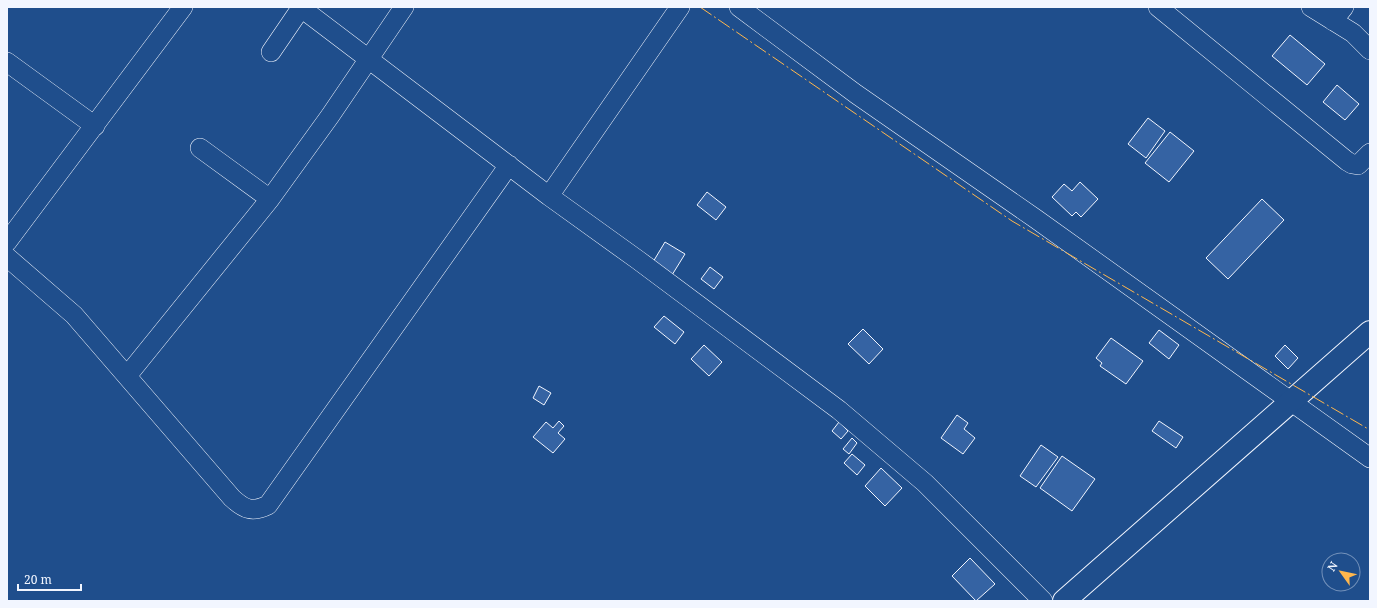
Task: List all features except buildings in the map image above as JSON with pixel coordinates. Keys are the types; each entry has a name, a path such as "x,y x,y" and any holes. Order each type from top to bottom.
{"street":[{"path":"7,242 184,7"},
{"path":"271,52 300,7 549,196 638,260 839,410 925,483 1043,601"},
{"path":"126,376 270,199 330,116 404,7"},
{"path":"549,196 680,7"},
{"path":"740,7 856,94 1043,224 1370,458"},
{"path":"1158,7 1347,161 1358,165 1370,153"},
{"path":"1311,7 1339,14 1353,34 1370,50"},
{"path":"7,62 95,126"},
{"path":"200,148 270,199"},
{"path":"7,257 74,314 232,498 242,507 249,509 262,508 268,505 509,165"},
{"path":"1064,601 1370,332"}],"power":[{"path":"700,7 1012,221 1370,430"}]}
